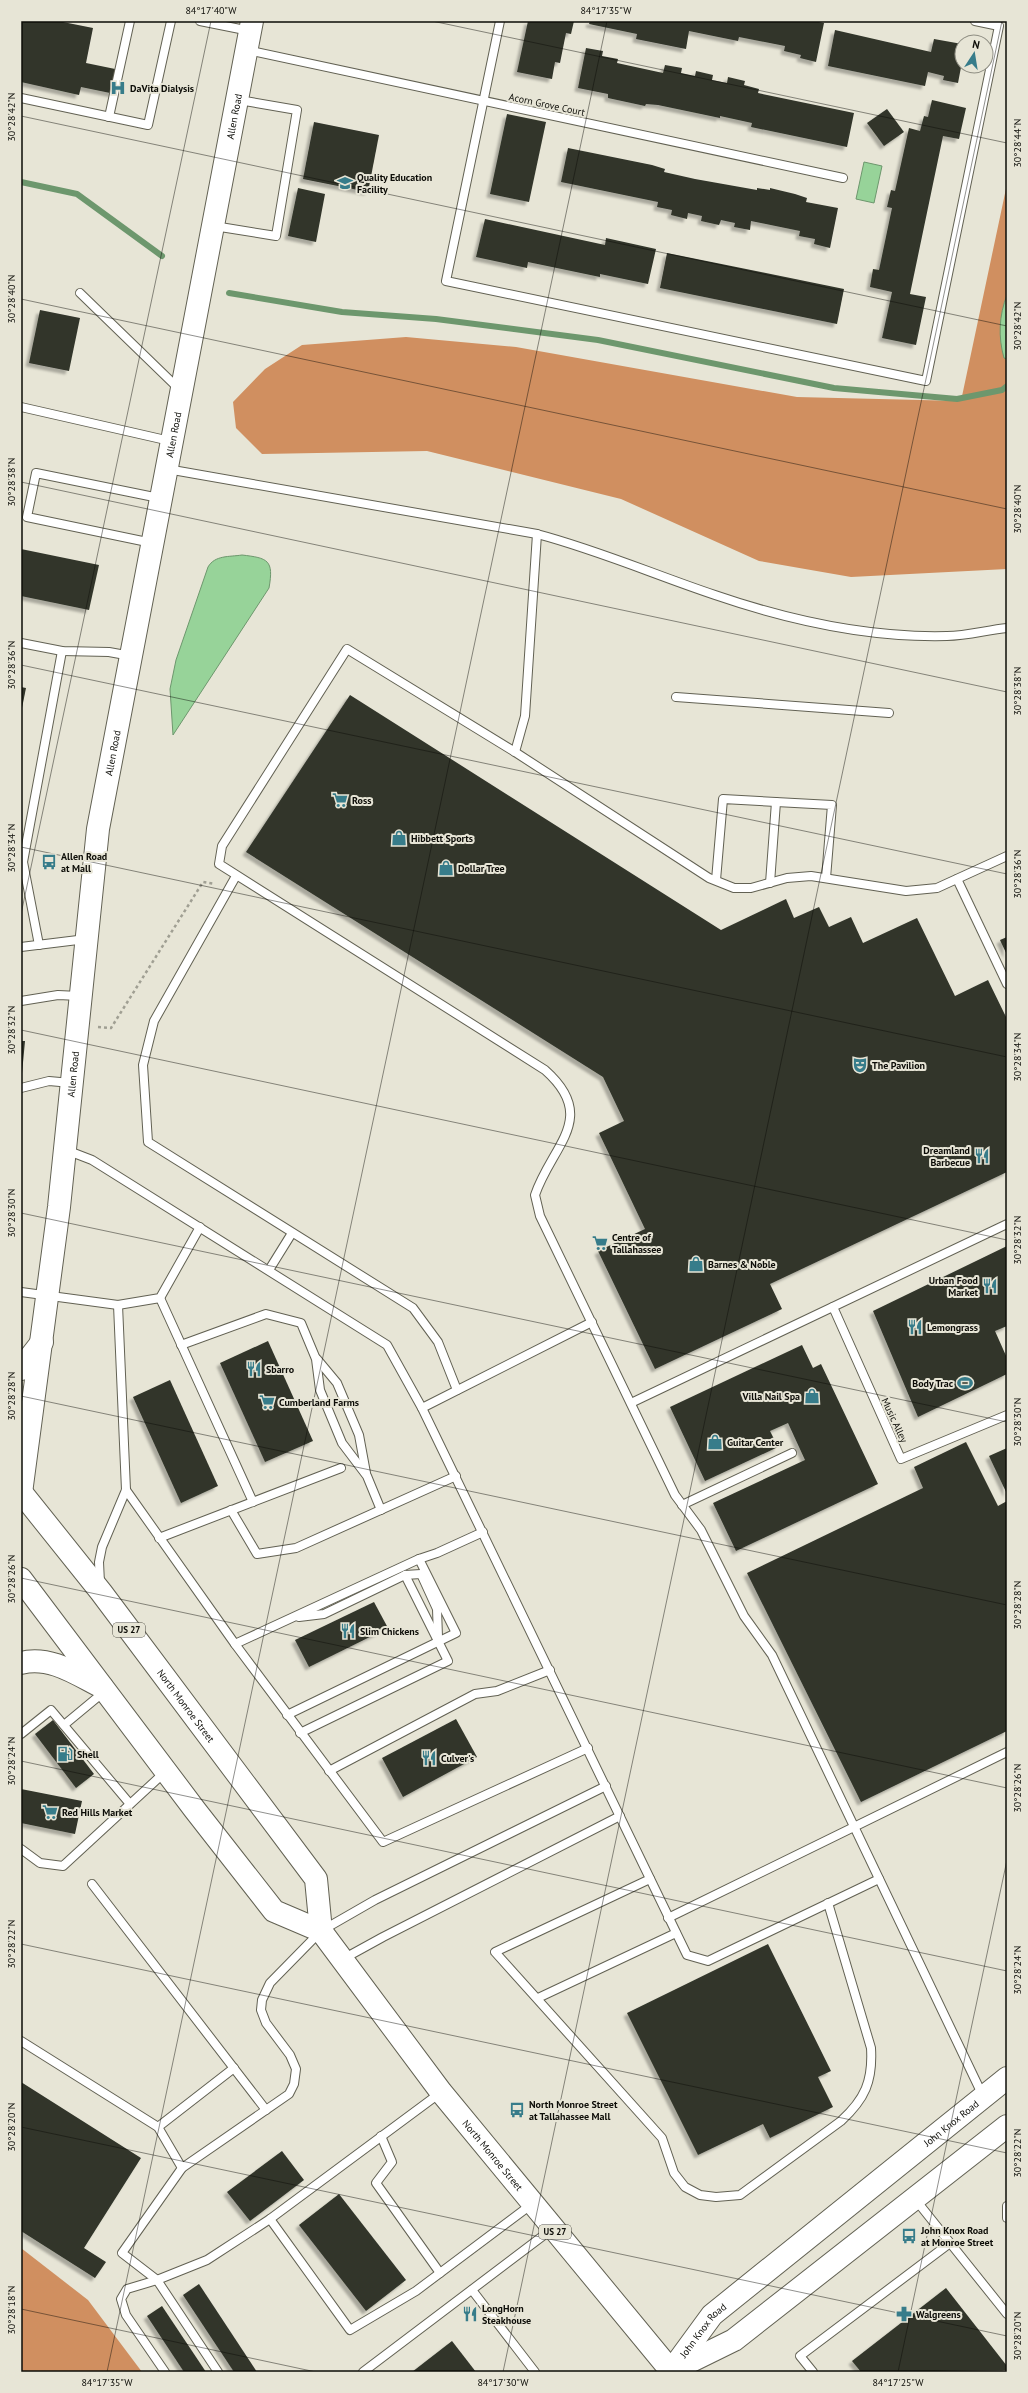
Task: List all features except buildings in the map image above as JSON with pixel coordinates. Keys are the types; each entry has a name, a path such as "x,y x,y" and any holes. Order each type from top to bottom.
{"main road":[{"name":"Allen Road","path":"21,1492 43,1341 98,829 249,34"},
{"path":"21,1369 43,1341"},
{"name":"North Monroe Street","path":"21,1492 101,1592 316,1878 321,1931 342,1960 441,2092 671,2372"},
{"path":"21,1579 274,1911 321,1931"},
{"path":"21,1663 38,1661 51,1663 67,1669 104,1689"},
{"name":"John Knox Road","path":"671,2372 712,2315 1007,2078"},
{"name":"John Knox Road","path":"671,2372 734,2340 1007,2126"}],"lane":[{"path":"109,117 130,21"},
{"path":"21,98 148,125 170,21"},
{"name":"Acorn Grove Court","path":"200,21 483,101 843,178"},
{"path":"500,21 446,281 926,381 999,26 975,21"},
{"path":"213,225 276,236 297,110 236,99"},
{"path":"80,293 181,391"},
{"path":"21,407 171,441"},
{"path":"166,468 537,534 579,545 717,596 845,628 894,635 948,636 1007,628"},
{"path":"152,543 27,518 36,473 160,498"},
{"path":"515,752 525,716 537,534"},
{"path":"21,642 62,651 109,652 131,656"},
{"path":"983,2096 772,1654 744,1616 701,1530 675,1495 536,1206 535,1195 538,1186 569,1130 571,1116 569,1102 556,1080 545,1070 219,864 222,846 347,649 515,752 716,880 734,888 751,888 811,876 906,891 937,888 1007,856"},
{"path":"39,945 22,862 62,651"},
{"path":"676,697 889,712"},
{"path":"716,880 723,799 832,805 826,878"},
{"path":"770,883 776,802"},
{"path":"236,876 154,1021 144,1065 148,1142 413,1308 438,1342 457,1390"},
{"path":"957,879 1007,984"},
{"path":"21,947 86,939"},
{"path":"21,1001 58,995 80,996"},
{"path":"21,1088 49,1082 71,1083"},
{"path":"64,1149 92,1160 386,1345 422,1408 456,1476 687,1955 708,1961 879,1879"},
{"path":"631,1403 1007,1224"},
{"path":"160,1298 200,1227"},
{"path":"269,1270 292,1233"},
{"path":"21,1292 118,1305 160,1298"},
{"path":"160,1298 253,1502"},
{"path":"101,1592 99,1562 102,1547 126,1490 118,1305"},
{"name":"Music Alley","path":"833,1307 901,1459 1007,1415"},
{"path":"181,1345 266,1314 301,1323 316,1359 320,1390 342,1443 367,1476"},
{"path":"422,1408 592,1322"},
{"path":"316,1359 337,1383 359,1435 367,1476 381,1510"},
{"path":"682,1505 792,1453"},
{"path":"159,1538 341,1468"},
{"path":"231,1510 257,1554 296,1548 456,1476"},
{"path":"126,1490 235,1644 300,1733 383,1842 588,1748"},
{"path":"235,1644 419,1559 437,1553 483,1532"},
{"path":"287,1715 456,1633 419,1559"},
{"path":"292,1618 324,1614 405,1575 421,1574 437,1609 438,1641"},
{"path":"300,1733 448,1661 405,1575"},
{"path":"329,1771 475,1694 497,1691 550,1670"},
{"path":"64,1725 104,1689"},
{"path":"21,1734 51,1710 130,1804"},
{"path":"668,1918 1007,1752"},
{"path":"21,1849 40,1862 63,1866 166,1771"},
{"path":"218,2372 157,2280 122,2253 182,2168 289,2094 294,2084 296,2069 290,2055 266,2022 261,2010 264,1991 270,1982 321,1931 374,1900 606,1786"},
{"path":"342,1960 383,1937 620,1816"},
{"path":"650,1879 495,1952 538,1998 662,2138 674,2173 685,2187 700,2195 716,2198 740,2195 841,2121 855,2108 866,2090 872,2065 871,2048 828,1903"},
{"path":"92,1884 266,2110"},
{"path":"538,1998 676,1933"},
{"path":"21,2041 158,2127 182,2168"},
{"path":"158,2127 234,2068"},
{"path":"165,2372 126,2315 121,2299 128,2289 157,2280 207,2260 270,2219 441,2092"},
{"path":"381,2136 392,2162 376,2183 440,2273"},
{"path":"915,2199 1007,2314"},
{"path":"270,2219 350,2330 416,2291 532,2204"},
{"path":"1007,2206 1007,2218"},
{"path":"363,2372 553,2228"},
{"path":"813,2372 800,2356 950,2243"},
{"path":"472,2290 535,2372"}],"path":[{"path":"95,1027 111,1028 203,882 232,884"}],"shaded area":[{"path":"864,162 882,166 874,203 856,199"},
{"path":"1007,184 1007,569 851,577 759,561 621,499 427,451 262,454 236,428 233,402 265,369 302,345 406,337 516,347 797,397 961,401"},
{"path":"1007,295 1007,359 1004,358 1002,350 1000,326 1002,310"},
{"path":"242,555 258,557 267,562 271,571 269,588 173,735 170,689 176,660 208,567 218,558"},
{"path":"21,2248 88,2300 142,2372 21,2372"}],"waterway":[{"path":"21,182 77,194 162,256"},
{"path":"229,293 342,312 436,319 598,340 834,388 957,399 1002,390 1007,386"}],"place":[{"name":"DaVita Dialysis","path":"118,88"},
{"name":"Quality Education Facility","path":"345,183"},
{"name":"Ross","path":"340,800"},
{"name":"Hibbett Sports","path":"399,838"},
{"name":"Allen Road at Mall","path":"49,862"},
{"name":"Dollar Tree","path":"446,868"},
{"name":"The Pavilion","path":"860,1065"},
{"name":"Dreamland Barbecue","path":"982,1156"},
{"name":"Centre of Tallahassee","path":"600,1243"},
{"name":"Barnes & Noble","path":"696,1264"},
{"name":"Urban Food Market","path":"990,1286"},
{"name":"Lemongrass","path":"915,1327"},
{"name":"Sbarro","path":"254,1369"},
{"name":"Body Trac","path":"965,1383"},
{"name":"Villa Nail Spa","path":"812,1396"},
{"name":"Cumberland Farms","path":"267,1402"},
{"name":"Guitar Center","path":"715,1442"},
{"name":"Slim Chickens","path":"348,1631"},
{"name":"Shell","path":"65,1754"},
{"name":"Culver's","path":"429,1758"},
{"name":"Red Hills Market","path":"50,1812"},
{"name":"North Monroe Street at Tallahassee Mall","path":"517,2110"},
{"name":"John Knox Road at Monroe Street","path":"909,2236"},
{"name":"LongHorn Steakhouse","path":"470,2314"},
{"name":"Walgreens","path":"904,2314"}]}
